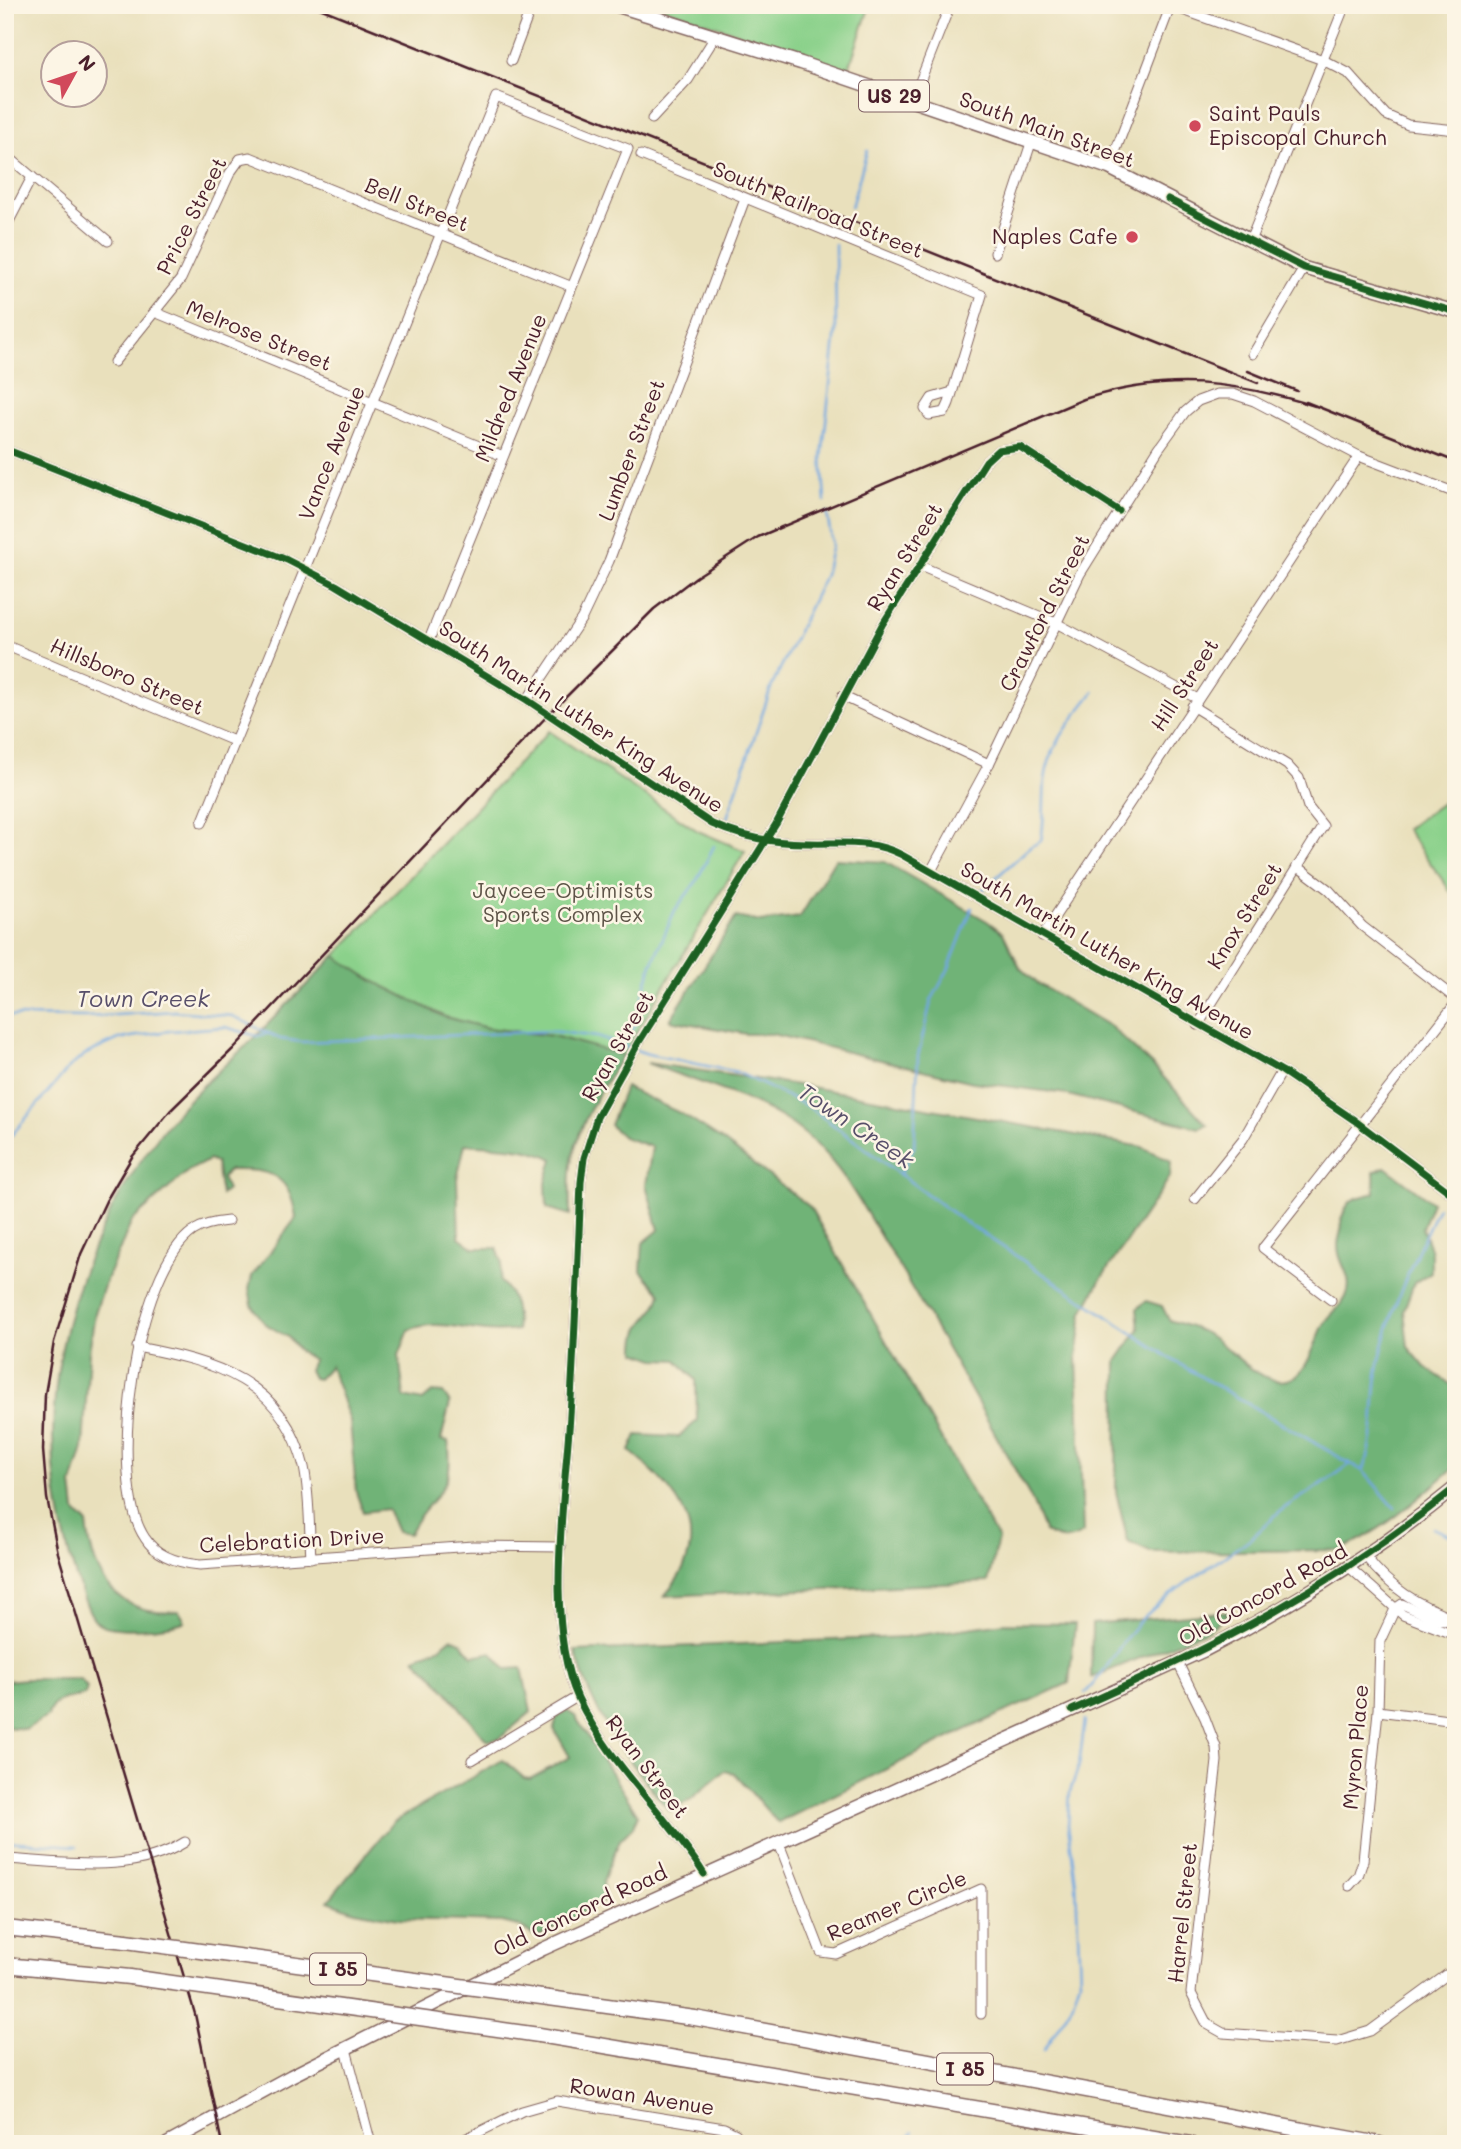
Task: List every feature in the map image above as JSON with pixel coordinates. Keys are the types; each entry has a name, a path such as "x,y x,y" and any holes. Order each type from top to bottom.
{"highway":[{"name":"I 85","path":"5,1928 126,1941 695,2018 1380,2144"},
{"name":"I 85","path":"5,1965 130,1977 539,2035 1189,2144"}],"main road":[{"name":"South Main Street","path":"615,5 1109,168 1304,268 1456,312"},
{"name":"Old Concord Road","path":"167,2144 543,1949 704,1874 1178,1663 1280,1610 1350,1568 1456,1487"}],"street":[{"path":"511,61 532,5"},
{"path":"912,102 950,5"},
{"path":"1109,168 1171,5 1323,60 1348,73 1386,115 1408,125 1456,130"},
{"path":"1250,241 1345,5"},
{"path":"652,119 688,80 715,37"},
{"name":"Mildred Avenue","path":"429,640 570,286 628,149 496,97"},
{"name":"Vance Avenue","path":"202,823 496,97"},
{"path":"995,253 1031,143"},
{"path":"5,154 108,241"},
{"name":"South Railroad Street","path":"641,155 982,295 952,394"},
{"name":"Bell Street","path":"250,157 570,286"},
{"name":"Price Street","path":"114,362 157,313 181,279 230,173 240,159 250,157"},
{"path":"5,229 32,177"},
{"name":"Lumber Street","path":"527,700 582,618 609,561 745,199"},
{"path":"1253,354 1304,268"},
{"name":"Melrose Street","path":"157,313 503,456"},
{"name":"Crawford Street","path":"931,871 989,764 1080,574 1185,412 1198,401 1217,394 1233,394 1254,401 1359,456"},
{"name":"Ryan Street","path":"704,1874 669,1823 601,1739 577,1697 562,1642 561,1547 584,1158 597,1117 639,1042 766,839 842,696 986,461 998,450 1020,447 1119,511"},
{"name":"South Martin Luther King Avenue","path":"5,449 304,569 527,700 698,817 727,830 766,839 875,845 899,853 1282,1071 1361,1125 1456,1197"},
{"path":"1359,456 1456,494"},
{"name":"Hill Street","path":"1042,936 1194,702 1359,456"},
{"path":"920,566 1058,624 1194,702"},
{"name":"Hillsboro Street","path":"5,645 234,741"},
{"path":"842,696 989,764"},
{"name":"Knox Street","path":"1194,702 1287,765 1299,778 1308,807 1323,826 1198,1025"},
{"path":"1297,866 1329,890 1362,926 1456,1001 1263,1248 1331,1300"},
{"path":"1195,1199 1243,1139 1282,1071"},
{"name":"Celebration Drive","path":"228,1221 193,1230 182,1242 155,1290 137,1347 130,1383 128,1436 132,1499 139,1530 146,1541 168,1558 185,1564 473,1546 561,1547"},
{"path":"137,1347 215,1365 247,1382 272,1402 292,1433 304,1467 311,1558"},
{"path":"1366,1557 1382,1577 1402,1594 1456,1620"},
{"path":"1350,1568 1395,1609 1420,1624 1456,1635"},
{"path":"1395,1609 1402,1604 1435,1619 1456,1620"},
{"name":"Myron Place","path":"1349,1886 1358,1876 1363,1861 1378,1711 1380,1641 1395,1609"},
{"name":"Harrel Street","path":"1178,1663 1216,1747 1191,1993 1207,2024 1223,2033 1337,2041 1354,2038 1370,2031 1456,1968"},
{"path":"471,1760 577,1697"},
{"path":"1378,1711 1456,1721"},
{"name":"Reamer Circle","path":"778,1841 821,1952 828,1955 836,1955 981,1889 981,2014"},
{"path":"5,1859 135,1862 162,1855 186,1842"},
{"path":"346,2049 371,2144"},
{"name":"Rowan Avenue","path":"455,2144 522,2111 557,2102 724,2127 736,2134 742,2144"}],"green space":[{"path":"655,5 870,5 848,71"},
{"name":"Jaycee-Optimists Sports Complex","path":"549,731 698,831 745,851 623,1055 553,1036 487,1028 445,1017 373,981 335,956"},
{"path":"1456,793 1456,899 1406,829"},
{"path":"835,859 885,862 987,921 1003,933 1020,968 1037,983 1111,1027 1157,1070 1207,1125 1199,1128 1060,1093 973,1082 772,1034 746,1034 670,1020 736,917 761,922 800,917"},
{"path":"335,956 373,981 445,1017 487,1028 553,1036 623,1055 594,1103 577,1141 570,1169 570,1215 547,1208 546,1183 553,1159 521,1149 465,1144 457,1179 459,1237 474,1248 497,1248 502,1262 500,1281 514,1304 517,1330 488,1331 434,1325 409,1330 399,1355 404,1397 423,1401 432,1392 443,1393 450,1403 441,1440 448,1441 450,1459 445,1484 409,1534 397,1532 387,1509 363,1512 356,1492 350,1421 330,1366 318,1379 313,1378 309,1370 313,1360 299,1351 288,1337 265,1324 252,1305 249,1289 252,1276 296,1218 289,1191 283,1183 266,1173 229,1170 222,1178 227,1190 221,1195 216,1163 209,1160 188,1171 132,1221 106,1280 95,1313 89,1352 83,1448 72,1484 75,1511 87,1523 95,1561 112,1590 140,1608 179,1611 185,1621 140,1629 104,1625 93,1617 84,1599 65,1536 55,1473 54,1410 62,1349 78,1288 101,1230 132,1174 170,1121"},
{"path":"647,1063 805,1086 1142,1147 1171,1161 1170,1177 1101,1279 1083,1312 1077,1357 1083,1533 1064,1539 1045,1533 1031,1498 926,1311 858,1199 823,1151 793,1125 759,1106"},
{"path":"625,1087 682,1114 722,1140 810,1207 998,1539 988,1582 664,1596 680,1575 688,1554 690,1535 686,1517 664,1483 630,1451 637,1435 678,1437 697,1421 696,1380 677,1360 655,1359 636,1352 638,1332 654,1310 661,1294 641,1271 643,1243 659,1230 646,1185 652,1147 623,1137 610,1125"},
{"path":"1385,1167 1432,1202 1422,1228 1431,1251 1431,1272 1414,1283 1404,1310 1408,1347 1425,1367 1456,1388 1456,1466 1386,1524 1339,1550 1150,1552 1128,1542 1116,1492 1117,1361 1139,1329 1137,1309 1146,1301 1162,1306 1169,1320 1208,1335 1258,1373 1275,1380 1295,1377 1308,1360 1326,1321 1347,1296 1348,1279 1338,1251 1341,1219 1350,1202 1375,1193 1374,1172"},
{"path":"1231,1611 1209,1630 1091,1678 1092,1624"},
{"path":"1004,1623 1075,1624 1069,1683 961,1732 778,1823 734,1773 724,1771 690,1800 669,1811 613,1736 592,1697 575,1651 905,1637"},
{"path":"451,1638 461,1642 473,1656 491,1652 506,1669 522,1668 531,1712 500,1738 487,1741 438,1681 415,1658 439,1648"},
{"path":"79,1679 87,1687 85,1695 57,1703 48,1716 26,1729 5,1727 5,1681"},
{"path":"567,1711 575,1716 638,1815 633,1827 620,1840 607,1870 603,1883 605,1900 537,1937 518,1926 502,1922 398,1919 355,1911 328,1901 393,1822 503,1760 524,1778 530,1779 570,1757 554,1729 557,1716"}],"waterway":[{"path":"851,207 867,151"},
{"path":"825,501 822,458 836,330 835,245"},
{"path":"727,818 771,688 825,575 832,544 827,513"},
{"path":"979,893 1030,847 1041,841 1045,781 1051,756 1070,722 1094,692"},
{"path":"621,1047 634,1027 652,964 675,910 696,882 714,846"},
{"path":"900,1175 914,1147 918,1056 931,1001 948,970 972,908"},
{"name":"Town Creek","path":"5,1016 87,1017 175,1011 233,1016 280,1039 302,1042 552,1031 597,1037 648,1054 737,1072 809,1107 962,1220 1176,1362 1363,1471 1395,1508"},
{"path":"5,1143 67,1070 84,1055 119,1039 169,1031 225,1027 257,1036 270,1033"},
{"path":"1363,1471 1371,1445 1377,1378 1389,1323 1438,1207"},
{"path":"1085,1693 1135,1626 1156,1606 1252,1537 1283,1509 1350,1464"},
{"name":"Town Creek","path":"1433,1528 1456,1538"},
{"path":"1044,2050 1072,2005 1080,1980 1076,1883 1068,1825 1070,1792 1079,1765 1085,1720"},
{"path":"5,1841 77,1846"},
{"path":"905,2144 913,2132"}],"railway":[{"path":"312,5 1258,383"},
{"path":"1248,371 1297,391"},
{"path":"222,2144 195,2014 58,1553 47,1498 43,1450 45,1394 54,1342 81,1254 106,1201 132,1157 170,1111 233,1049 549,714 654,609 696,577 758,537 1084,399 1115,391 1172,383 1200,383 1256,391 1315,406"},
{"path":"1306,402 1456,462"}],"cycle path":[{"path":"1168,199 1304,268 1456,312"},
{"path":"704,1874 590,1722 568,1668 562,1634 559,1560 584,1158 597,1117 639,1042 776,824 882,625 986,461 998,450 1020,447 1119,511"},
{"path":"5,449 287,560 336,585 527,700 712,824 746,836 795,843 867,844 902,855 1282,1071 1354,1120 1456,1197"},
{"path":"1072,1710 1175,1663 1319,1585 1365,1555 1456,1487"}],"place":[{"name":"Saint Pauls Episcopal Church","path":"1195,126"},
{"name":"Naples Cafe","path":"1132,237"}]}
